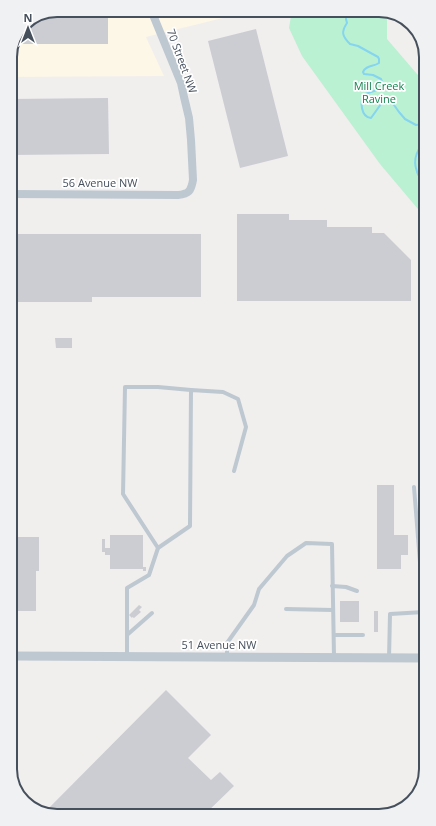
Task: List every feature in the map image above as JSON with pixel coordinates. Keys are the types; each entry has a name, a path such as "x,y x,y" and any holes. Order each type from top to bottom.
{"street":[{"name":"70 Street NW","path":"154,17 181,83 189,118 192,180 191,187 188,192"},
{"name":"56 Avenue NW","path":"17,194 178,195 188,192"},
{"name":"51 Avenue NW","path":"17,656 419,658"}],"lane":[{"path":"158,548 123,494 125,388 158,387 223,392 238,399 246,427 234,471"},
{"path":"127,656 127,588 149,575 158,548 190,526 191,390"},
{"path":"414,487 419,550"},
{"path":"227,657 227,643 254,605 259,589 287,556 306,543 332,544 334,658"},
{"path":"332,586 346,587 357,591"},
{"path":"286,609 333,610"},
{"path":"389,658 390,614 419,612"},
{"path":"127,635 152,613"},
{"path":"334,636 363,634"}],"shaded area":[{"path":"52,17 227,17 146,37 164,76 17,77 18,47 21,39 31,27 37,22"}],"green space":[{"name":"Mill Creek Ravine","path":"291,17 387,18 387,39 419,76 419,210 380,164 302,56 289,28"}],"building":[{"path":"52,17 108,17 108,44 19,44 25,33 37,22 44,19"},
{"path":"256,29 288,156 240,168 208,41"},
{"path":"108,98 109,154 17,155 17,99"},
{"path":"237,214 289,214 289,220 327,220 327,227 372,227 372,233 384,233 411,260 411,301 237,301"},
{"path":"17,234 201,234 201,297 92,297 92,302 17,302"},
{"path":"55,338 72,338 72,348 56,348"},
{"path":"377,485 394,485 394,535 408,535 408,555 401,555 401,569 377,569"},
{"path":"110,535 143,535 143,567 146,567 146,571 143,571 143,569 110,569 110,555 105,555 105,552 102,552 102,539 105,539 105,548 110,548"},
{"path":"17,537 39,537 39,571 36,571 36,611 17,611"},
{"path":"340,601 359,601 359,622 340,622"},
{"path":"139,605 142,607 139,610 141,612 132,618 129,615"},
{"path":"374,611 378,611 378,632 374,632"},
{"path":"166,690 211,735 188,758 211,780 220,772 234,786 210,809 49,808"}],"waterway":[{"path":"346,17 347,23 343,31 345,39 350,44 358,46 379,59 379,63 368,67 363,72 364,74 373,75 381,79 382,83 382,87 380,89 365,94 363,97 362,108 365,115 371,118 381,104 390,102 405,119 416,125 419,125"},
{"path":"419,148 415,163 419,176"}]}
